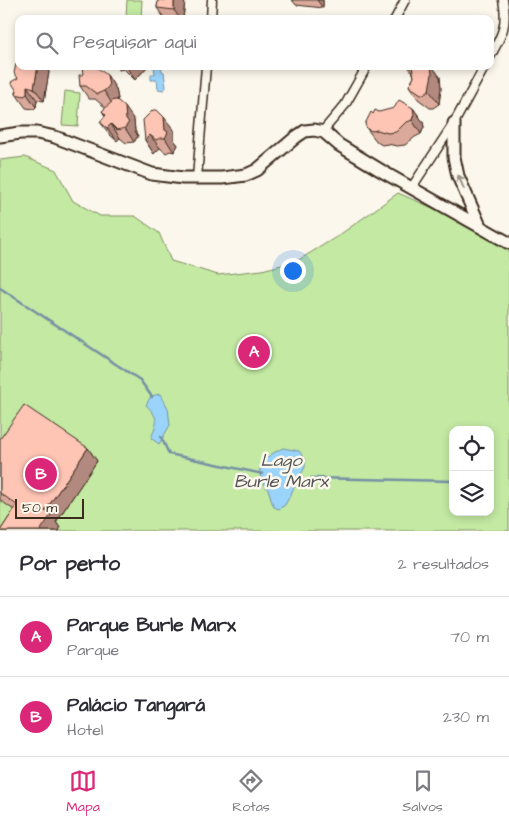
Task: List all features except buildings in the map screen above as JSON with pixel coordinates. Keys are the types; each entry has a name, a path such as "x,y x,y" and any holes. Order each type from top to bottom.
{"street":[{"path":"211,15 212,0"},
{"path":"396,15 405,0"},
{"path":"494,50 502,35 505,24 506,14 503,0"},
{"path":"197,178 206,70"},
{"path":"322,132 345,105 365,70"},
{"path":"412,187 454,123 483,70"},
{"path":"454,123 454,157 458,176 480,226"},
{"path":"0,136 37,133 55,137 152,174 222,178 246,175 257,170 296,137 314,130 322,132 346,150 509,243"}],"green space":[{"path":"127,0 142,0 141,15 126,15"},
{"path":"65,91 80,93 78,126 62,125"},
{"path":"25,157 56,170 73,201 100,216 135,216 159,233 171,261 218,275 262,270 297,261 338,236 398,193 509,241 509,531 0,531 0,160"}],"water":[{"path":"154,70 162,70 164,72 166,87 164,90 158,89 157,80 151,80 151,74 155,74"},
{"path":"160,394 168,408 170,425 159,444 151,438 156,420 146,405 151,396"},
{"name":"Lago Burle Marx","path":"283,448 299,451 305,459 305,467 285,505 279,509 273,505 269,492 262,480 260,467 265,459"}],"waterway":[{"path":"0,288 140,380 152,397"},
{"path":"161,437 169,454 263,474"},
{"path":"311,478 449,481"}],"place":[{"name":"Parque Burle Marx","path":"254,352"},
{"name":"Palácio Tangará","path":"41,474"}]}
